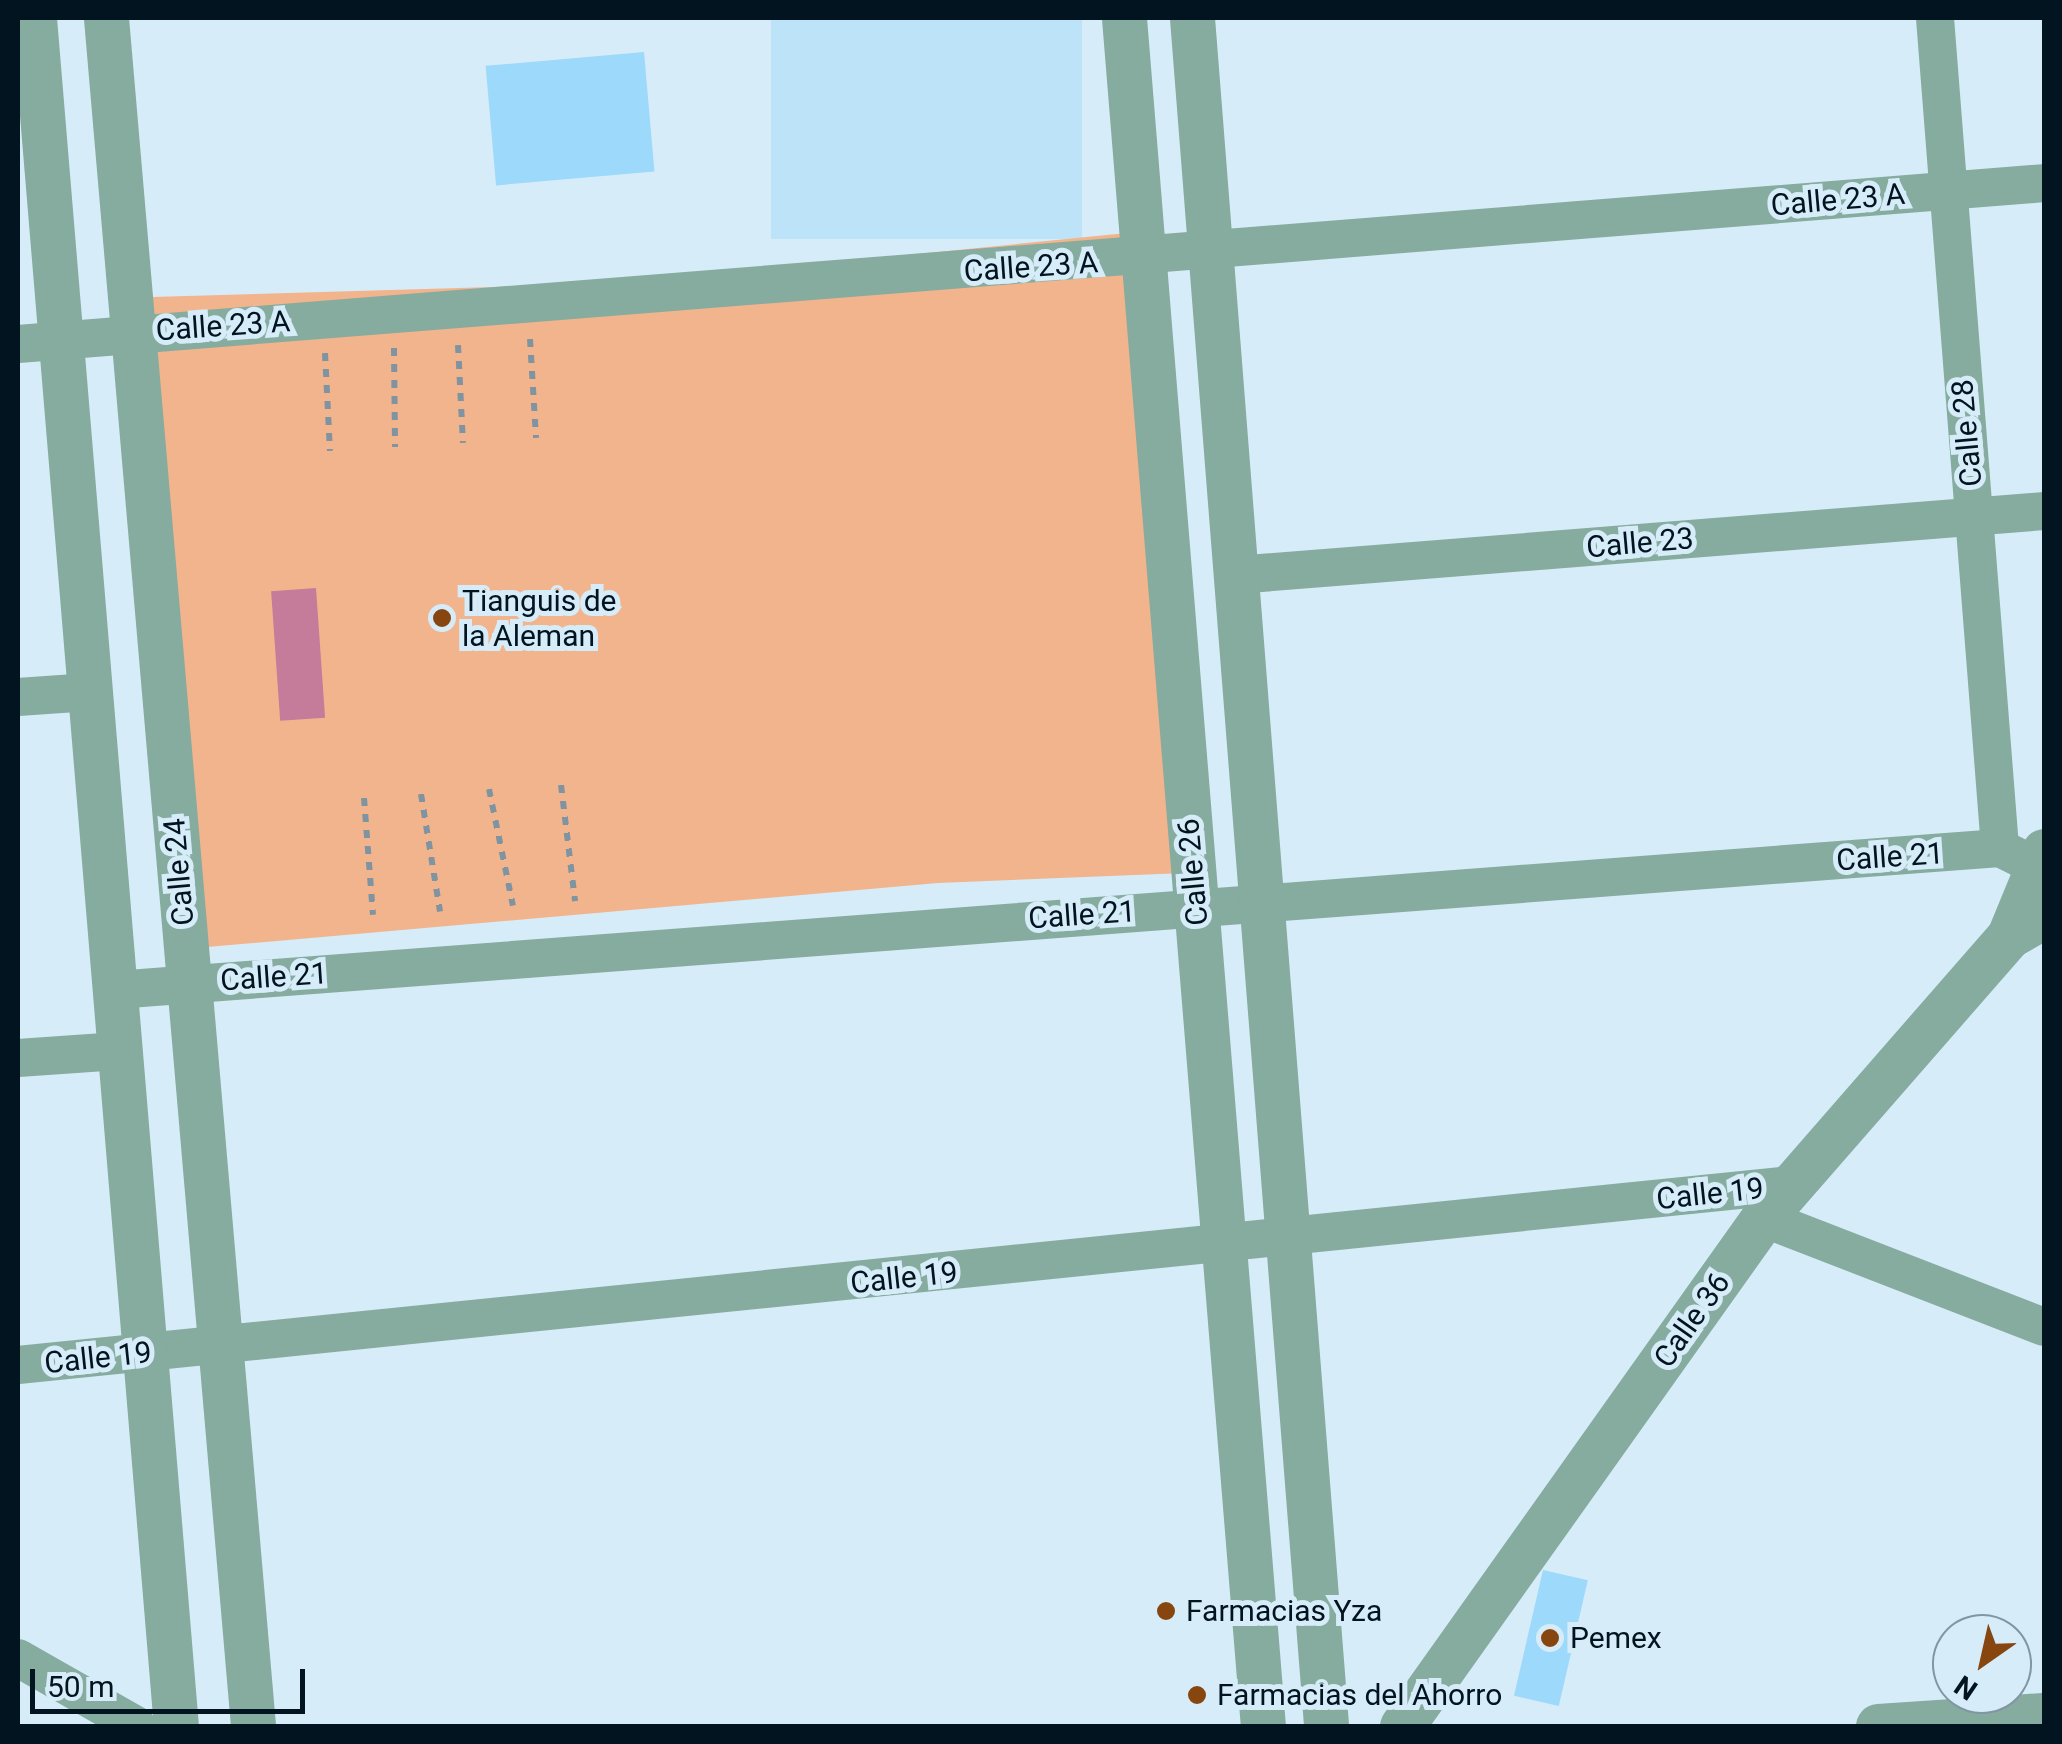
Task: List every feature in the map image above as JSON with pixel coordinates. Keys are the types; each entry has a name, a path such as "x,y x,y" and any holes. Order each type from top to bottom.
{"street":[{"path":"34,18 39,343 90,692 176,1726"},
{"name":"Calle 24","path":"106,18 253,1726"},
{"name":"Calle 26","path":"1124,18 1263,1726"},
{"path":"1192,18 1326,1726"},
{"name":"Calle 28","path":"1935,18 1974,517 2031,858"},
{"name":"Calle 23 A","path":"39,343 1210,253 2044,183"},
{"name":"Calle 23","path":"1235,575 2044,511"},
{"path":"18,697 90,692"},
{"name":"Calle 21","path":"114,990 1196,907 2031,858"},
{"name":"Calle 36","path":"1402,1726 1777,1202 2027,926 2031,858"},
{"path":"18,1058 120,1051"},
{"name":"Calle 19","path":"18,1366 1288,1240 1777,1202 2044,1326"},
{"path":"18,1658 137,1726"},
{"path":"1878,1726 2044,1715"}],"path":[{"path":"529,323 536,438"},
{"path":"458,329 463,443"},
{"path":"394,334 395,447"},
{"path":"324,340 330,452"},
{"path":"561,784 575,901"},
{"path":"489,790 513,906"},
{"path":"422,794 440,910"},
{"path":"364,798 374,916"}],"shaded area":[{"path":"771,18 1082,18 1082,239 771,239"},
{"path":"1137,232 1185,873 938,883 173,950 118,298 627,283"},
{"path":"316,588 325,718 280,721 271,591"}],"building":[{"path":"644,52 654,172 496,185 486,66"},
{"name":"Pemex","path":"1543,1570 1588,1580 1559,1706 1514,1696"}],"place":[{"name":"Tianguis de la Aleman","path":"442,618"},
{"name":"Farmacias Yza","path":"1166,1611"},
{"name":"Pemex","path":"1550,1638"},
{"name":"Farmacias del Ahorro","path":"1197,1695"}]}
